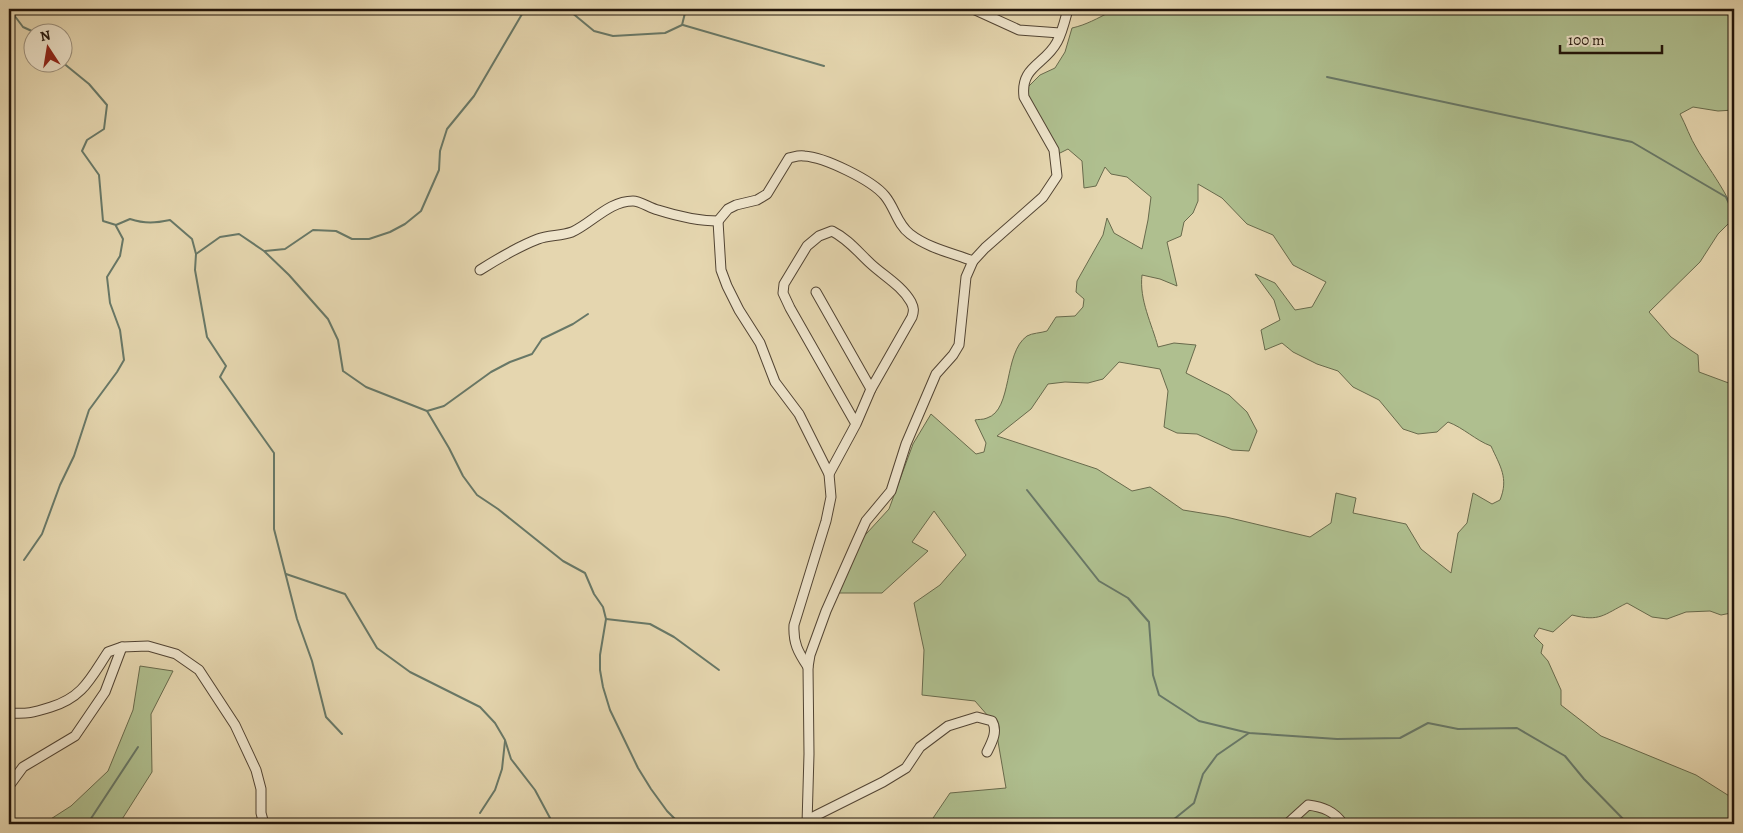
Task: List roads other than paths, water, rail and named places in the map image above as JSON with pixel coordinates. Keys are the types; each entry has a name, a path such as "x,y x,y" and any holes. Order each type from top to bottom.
{"street":[{"path":"973,9 1019,30 1060,32"},
{"path":"987,752 994,738 995,726 992,720 977,717 948,726 920,747 906,768 807,822 809,754 808,667 810,654 856,541 866,521 891,492 906,444 936,374 953,355 958,345 966,277 973,261 1043,197 1057,176 1054,150 1024,97 1022,87 1025,77 1057,42 1068,9"},
{"path":"808,667 793,638 794,625 826,521 831,496 829,474 800,414 776,382 760,342 739,310 727,286 721,270 718,222 728,209 757,200 768,194 789,158 801,156 814,157 859,176 880,191 886,197 901,226 923,243 973,261"},
{"path":"480,270 506,254 539,239 571,232 590,222 611,207 623,202 635,201 686,218 718,222"},
{"path":"829,474 856,424 871,389 912,317 914,310 913,305 898,286 870,263 853,245 836,234 828,232 819,236 807,246 784,284 783,294 856,424"},
{"path":"816,292 871,389"},
{"path":"9,713 29,714 66,702 86,686 108,652 122,647 148,646 176,654 199,670 235,725 256,770 261,789 261,813 264,824"},
{"path":"9,786 23,767 75,736 105,692 122,647"},
{"path":"1287,824 1308,805 1324,807 1344,824"}],"waterway":[{"path":"10,9 22,26"},
{"path":"265,251 285,249 313,230 336,231 352,239 369,239 390,232 405,224 421,211 439,170 440,151 447,129 474,96 525,9 571,12 594,31 613,36 665,33 682,25 686,9"},
{"path":"683,25 824,66"},
{"path":"72,70 89,84 107,105 104,129 87,140 82,151 99,175 103,221 116,225 130,219 141,222 170,220 192,239 196,254 195,270 207,337 226,366 220,377 274,453 274,529 297,619 312,661 326,717 342,734"},
{"path":"1327,77 1632,142 1726,197 1734,214"},
{"path":"24,560 42,534 60,485 74,456 89,410 124,360 120,330 110,303 107,277 120,256 123,239 116,226"},
{"path":"196,254 220,237 239,234 264,251 289,275 328,319 338,340 343,371 366,387 427,411 463,476 477,495 498,509 563,561 585,573 594,594 603,607 606,619 600,655 600,670 610,710 638,768 667,811 680,824"},
{"path":"427,411 444,406 491,372 510,362 532,354 542,339 573,324 588,314"},
{"path":"1027,490 1099,581 1128,598 1149,622 1153,675 1159,695 1199,721 1249,733 1337,739 1400,738 1428,723 1458,729 1517,728 1565,756 1584,779 1628,824"},
{"path":"286,574 345,594 377,648 410,672 480,707 495,723 505,740 511,759 535,790 550,818"},
{"path":"606,619 650,624 674,637 719,670"},
{"path":"1168,824 1194,803 1203,774 1217,755 1249,733"},
{"path":"480,813 495,790 502,769 505,741"},
{"path":"84,824 90,820 138,747"}]}
